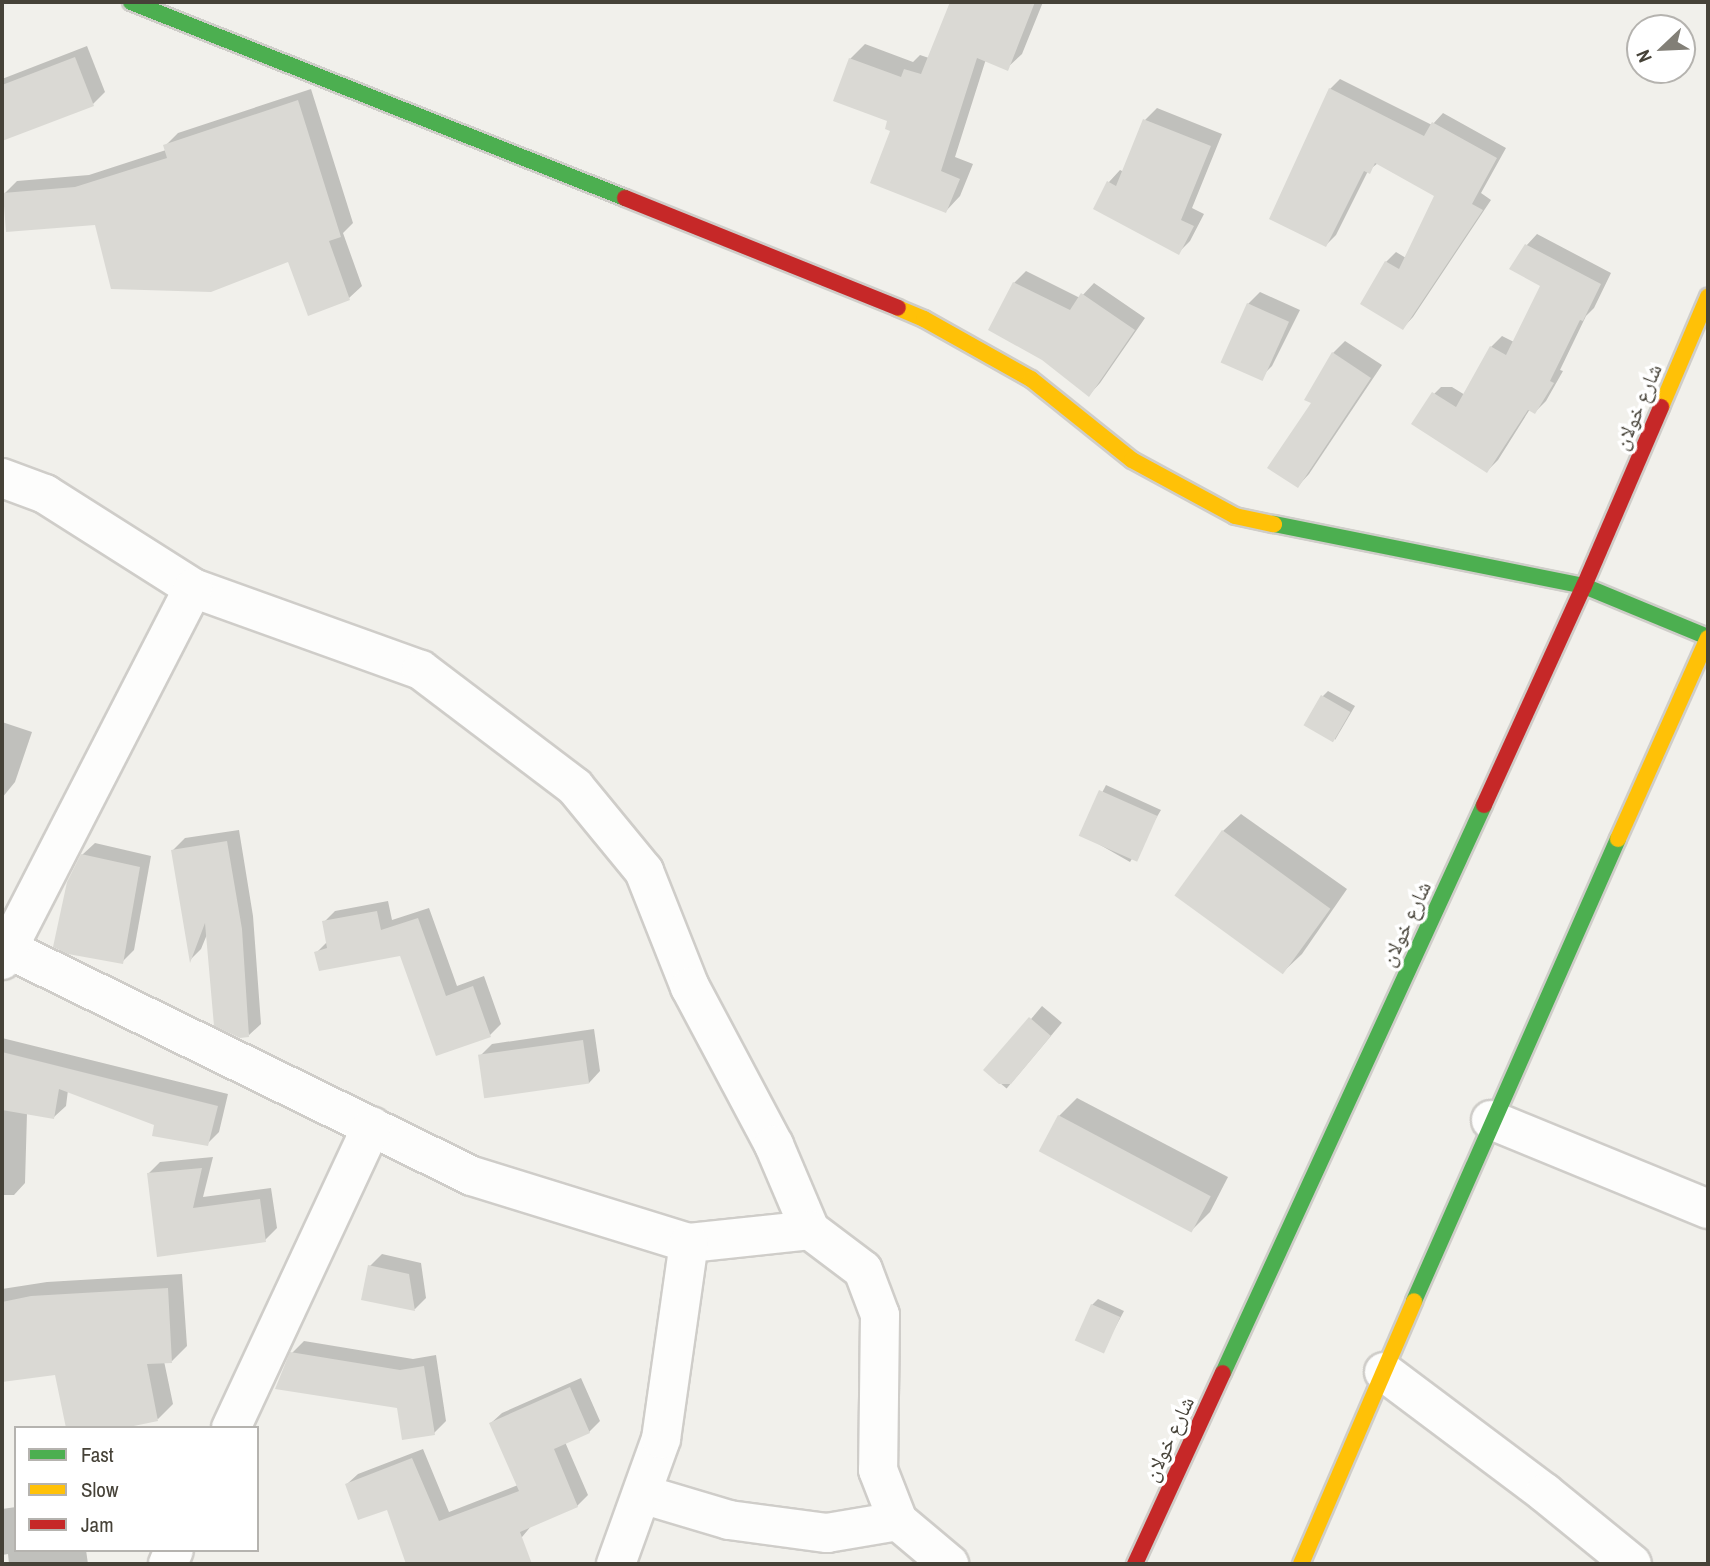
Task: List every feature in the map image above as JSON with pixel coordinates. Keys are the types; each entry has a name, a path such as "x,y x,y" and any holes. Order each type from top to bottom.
{"main road":[{"path":"131,2 285,61 924,319 1031,379 1132,460 1235,516 1584,586 1708,637 1491,1120 1301,1564"},
{"name":"شارع خولان","path":"1135,1564 1584,586 1708,297"}],"street":[{"path":"2,478 45,494 193,588 421,670 575,787 644,871 690,987 774,1145 810,1230 863,1270 880,1315 878,1470 898,1521 949,1564"},
{"path":"193,588 3,951 472,1176 689,1243 810,1230"},
{"path":"1491,1120 1708,1209"},
{"path":"232,1426 372,1126"},
{"path":"616,1564 661,1439 689,1243"},
{"path":"1384,1372 1545,1493 1632,1564"},
{"path":"642,1494 729,1520 827,1533 898,1521"}],"building":[{"path":"950,2 1035,2 1008,71 977,58 941,171 960,179 946,213 870,183 890,131 885,129 887,121 833,101 849,58 901,77 904,69 921,74"},
{"path":"75,57 94,106 2,141 2,85"},
{"path":"1329,88 1424,136 1432,122 1497,158 1472,204 1483,210 1403,330 1360,304 1385,261 1399,269 1434,196 1375,163 1370,174 1364,171 1326,247 1269,219"},
{"path":"298,100 341,237 329,241 350,300 308,316 288,262 211,292 111,289 95,225 6,232 3,193 75,187 167,158 163,145"},
{"path":"1143,119 1211,146 1181,220 1194,226 1179,255 1093,209 1107,181 1116,186"},
{"path":"1525,244 1601,284 1550,381 1554,383 1535,414 1528,410 1487,473 1411,424 1432,392 1456,407 1490,346 1506,355 1540,286 1509,269"},
{"path":"1013,282 1070,310 1081,293 1135,330 1089,397 1042,360 988,330"},
{"path":"1247,303 1289,322 1263,381 1221,362"},
{"path":"1332,352 1371,378 1298,488 1267,468 1311,403 1304,400"},
{"path":"1321,695 1350,712 1333,742 1304,725"},
{"path":"1099,790 1157,816 1137,862 1079,836"},
{"path":"1222,830 1330,909 1283,974 1174,896"},
{"path":"227,841 242,929 249,1037 240,1038 214,1026 205,923 190,963 171,850"},
{"path":"81,854 140,867 123,964 68,954 53,947 67,882"},
{"path":"377,911 381,930 418,918 446,996 473,986 491,1037 436,1056 400,956 319,971 314,952 327,948 322,921"},
{"path":"1029,1017 1051,1036 1011,1084 999,1084 983,1070"},
{"path":"583,1040 589,1084 484,1098 478,1055"},
{"path":"2,1052 218,1106 208,1146 152,1136 154,1125 59,1089 54,1119 2,1110"},
{"path":"1058,1115 1211,1196 1192,1232 1039,1151"},
{"path":"202,1168 193,1208 260,1199 266,1242 157,1257 147,1173"},
{"path":"368,1265 409,1274 415,1311 361,1300"},
{"path":"168,1288 172,1363 147,1364 158,1421 134,1426 66,1426 55,1375 2,1382 2,1302 31,1296"},
{"path":"1091,1304 1120,1317 1104,1354 1075,1341"},
{"path":"290,1352 400,1370 424,1366 435,1435 402,1440 397,1408 275,1389"},
{"path":"570,1387 590,1433 554,1449 578,1507 520,1532 532,1564 406,1564 387,1510 358,1520 345,1484 412,1458 439,1521 519,1491 489,1423"}],"traffic: fast":[{"path":"131,2 625,198"},
{"path":"1274,524 1584,586 1708,637"},
{"path":"1223,1373 1484,805"},
{"path":"1414,1301 1618,839"}],"traffic: slow":[{"path":"1661,407 1708,297"},
{"path":"898,308 924,319 1031,379 1132,460 1235,516 1274,524"},
{"path":"1618,839 1708,638"},
{"path":"1301,1564 1414,1301"}],"traffic: jam":[{"path":"625,198 898,308"},
{"path":"1484,805 1584,586 1661,407"},
{"path":"1135,1564 1223,1373"}]}
